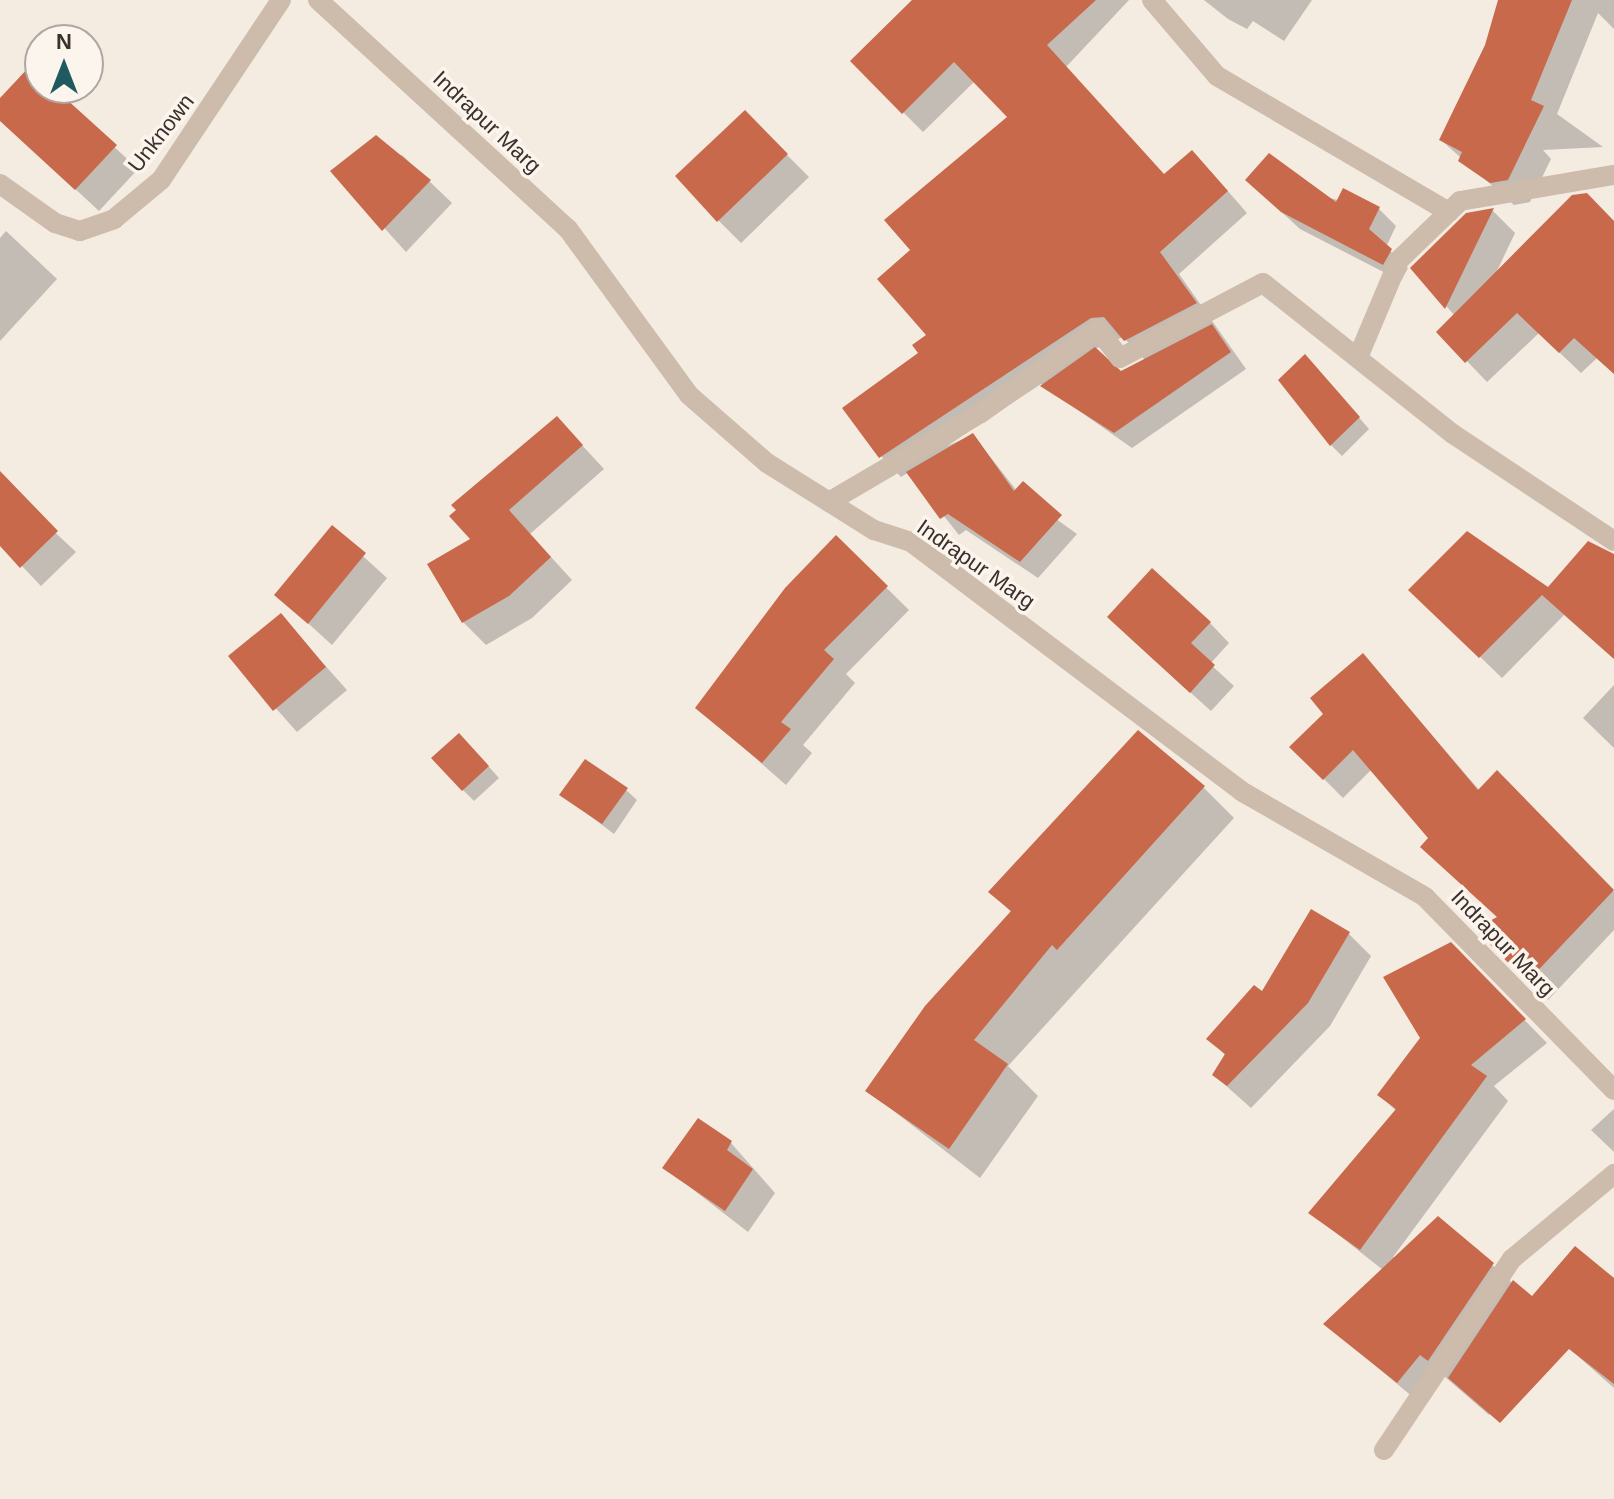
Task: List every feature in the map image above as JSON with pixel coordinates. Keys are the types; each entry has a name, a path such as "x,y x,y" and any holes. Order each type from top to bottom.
{"street":[{"name":"Unknown","path":"0,184 55,223 80,231 114,219 161,180 281,0"},
{"name":"Indrapur Marg","path":"318,0 568,229 689,395 767,463 874,530 911,542 1241,791 1425,897 1614,1090"},
{"path":"1152,0 1217,76 1449,212"},
{"path":"1359,355 1399,260 1460,201 1614,175"},
{"path":"829,502 981,413 1098,329 1120,358 1263,283 1359,355 1453,434 1614,541"},
{"path":"1384,1450 1512,1259 1614,1174"}],"building":[{"path":"912,0 1096,0 1047,45 1164,174 1192,150 1228,191 1160,252 1197,303 1124,341 1104,317 1091,318 879,458 842,408 918,353 912,345 926,335 877,279 910,250 884,220 1007,117 954,62 902,114 850,61"},
{"path":"1498,0 1572,0 1531,100 1544,106 1508,180 1490,183 1458,161 1462,152 1439,140 1485,45"},
{"path":"24,72 24,104 72,104 117,145 75,190 0,121 0,98"},
{"path":"745,110 788,154 717,222 675,176"},
{"path":"376,135 431,180 382,231 330,171"},
{"path":"1269,153 1336,202 1343,188 1380,207 1369,229 1392,249 1383,265 1281,212 1245,180"},
{"path":"1587,193 1614,221 1614,374 1574,338 1559,353 1517,313 1465,363 1436,332 1572,195"},
{"path":"1494,208 1445,309 1410,268 1466,213"},
{"path":"1212,324 1231,352 1114,433 1040,386 1095,347 1121,371"},
{"path":"1305,354 1360,417 1330,446 1278,380"},
{"path":"557,416 583,445 509,510 551,557 509,596 462,623 427,564 470,539 449,516 456,510 451,505"},
{"path":"973,433 1014,491 1023,481 1062,515 1020,562 948,514 940,519 906,472"},
{"path":"0,471 58,531 20,568 0,546"},
{"path":"332,525 366,553 308,624 274,595"},
{"path":"1467,531 1548,587 1588,541 1614,554 1614,659 1542,595 1479,658 1408,590"},
{"path":"836,535 888,586 824,650 834,659 781,722 791,729 762,763 695,708 785,588"},
{"path":"1152,568 1211,622 1191,643 1215,665 1190,693 1107,617"},
{"path":"281,613 326,667 273,711 228,656"},
{"path":"1363,653 1478,790 1497,770 1614,890 1527,982 1475,929 1497,917 1420,847 1428,838 1353,750 1323,780 1289,747 1323,714 1310,698"},
{"path":"1138,730 1205,786 1057,950 1052,945 974,1040 1008,1064 949,1149 865,1091 925,1006 1011,911 988,892"},
{"path":"459,733 489,766 462,791 431,758"},
{"path":"585,759 628,788 602,824 559,795"},
{"path":"1311,909 1350,932 1308,1003 1227,1086 1212,1075 1225,1054 1206,1039 1254,985 1262,991"},
{"path":"1451,942 1526,1019 1471,1065 1487,1076 1360,1250 1308,1213 1396,1109 1377,1095 1420,1038 1383,977"},
{"path":"698,1118 732,1141 727,1150 753,1169 725,1211 662,1168"},
{"path":"1438,1216 1494,1263 1428,1361 1420,1355 1397,1383 1323,1324"},
{"path":"1575,1246 1614,1278 1614,1384 1569,1349 1500,1423 1448,1378 1513,1280 1532,1296"}]}
